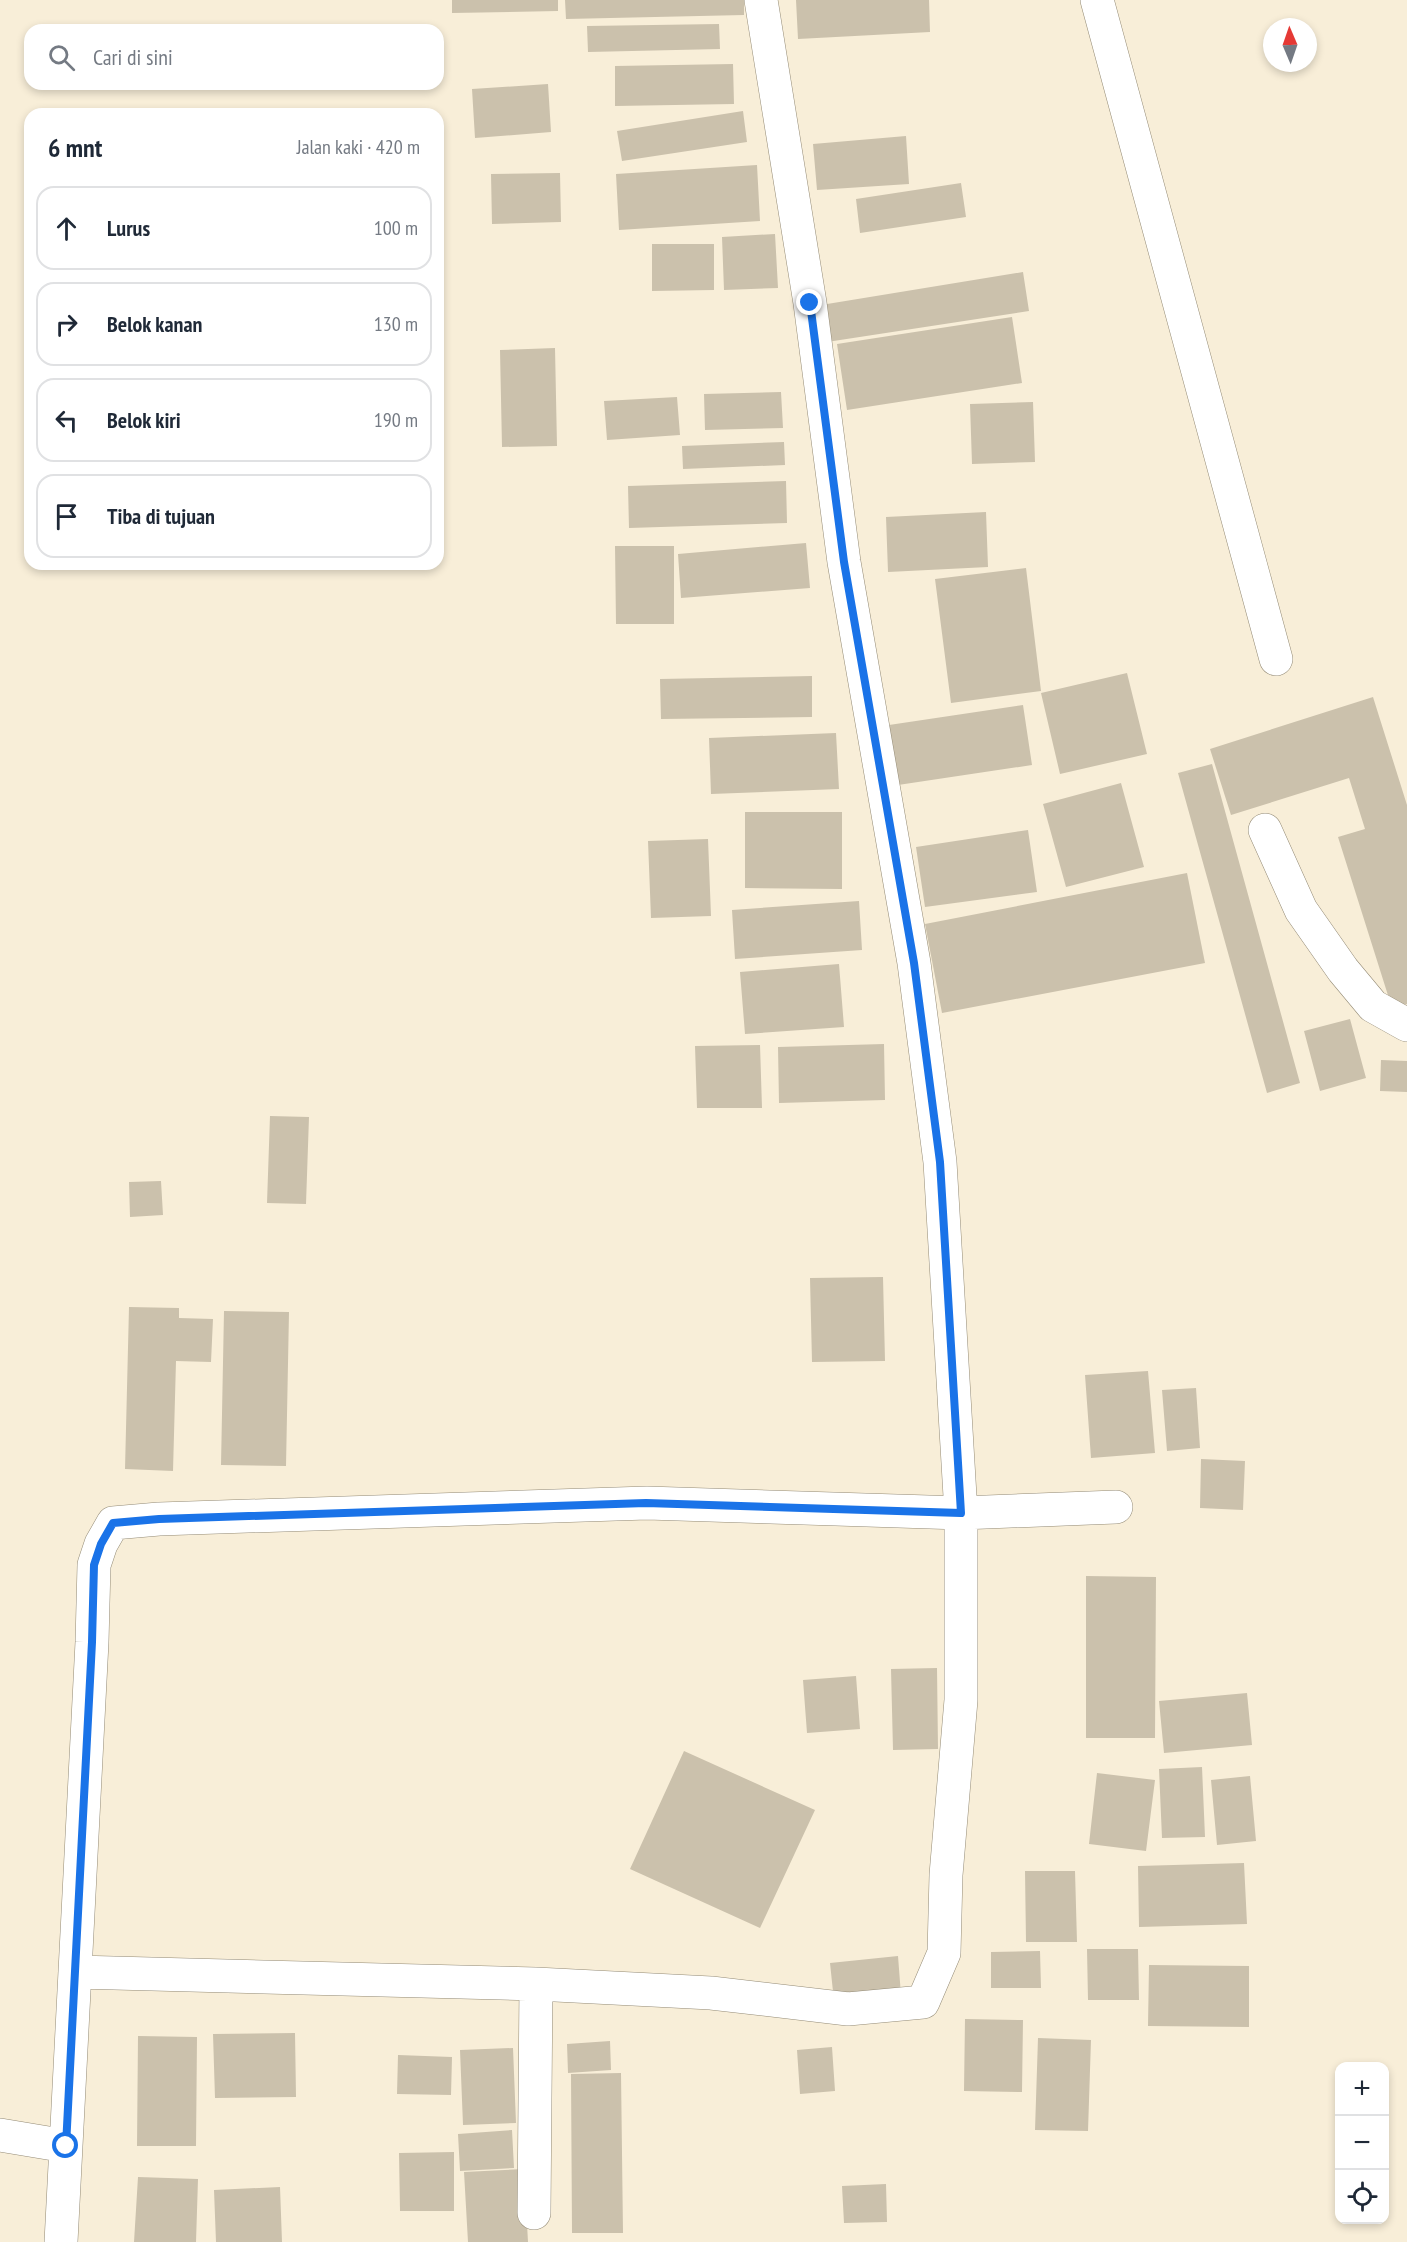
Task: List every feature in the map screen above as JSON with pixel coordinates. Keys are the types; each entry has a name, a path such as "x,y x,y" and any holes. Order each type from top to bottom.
{"street":[{"path":"76,1972 536,1984 711,1993 848,2008 923,2002 944,1953 946,1875 961,1700 961,1513 940,1162 916,974 844,562 810,303 761,0"},
{"path":"1097,0 1276,659"},
{"path":"1265,830 1301,910 1343,970 1373,1006 1407,1025"},
{"path":"61,2242 92,1654 94,1565 101,1544 113,1523 159,1519 646,1503 961,1513 1116,1507"},
{"path":"534,2213 536,1984"},
{"path":"0,2135 66,2146"}],"building":[{"path":"452,0 558,0 558,11 452,13"},
{"path":"565,0 744,0 744,15 566,19"},
{"path":"796,0 929,0 930,32 798,39"},
{"path":"719,24 720,49 588,52 587,26"},
{"path":"733,64 734,104 615,106 615,66"},
{"path":"548,84 551,132 475,138 472,89"},
{"path":"743,111 747,142 622,161 617,131"},
{"path":"906,136 909,184 817,190 813,144"},
{"path":"757,165 760,221 619,230 616,174"},
{"path":"560,173 561,222 492,224 491,174"},
{"path":"961,183 966,217 860,233 856,199"},
{"path":"775,234 778,288 724,290 722,237"},
{"path":"652,244 714,244 714,290 652,291"},
{"path":"1023,272 1029,311 827,342 821,305"},
{"path":"1012,317 1022,383 847,410 837,344"},
{"path":"555,348 557,446 502,447 500,350"},
{"path":"781,392 783,428 705,430 704,394"},
{"path":"677,397 680,435 607,440 604,401"},
{"path":"1033,402 1035,462 972,464 970,404"},
{"path":"784,442 785,465 683,469 682,446"},
{"path":"786,481 787,523 629,528 628,486"},
{"path":"986,512 988,567 888,572 886,517"},
{"path":"806,543 810,588 681,598 678,554"},
{"path":"615,546 674,546 674,624 616,624"},
{"path":"1026,568 1041,691 951,703 935,579"},
{"path":"1127,673 1147,754 1060,774 1041,693"},
{"path":"812,676 812,717 661,719 660,679"},
{"path":"1373,697 1407,805 1407,1004 1392,1008 1338,837 1365,829 1349,778 1231,815 1210,749"},
{"path":"1023,705 1032,765 898,785 889,725"},
{"path":"836,733 839,789 711,794 709,738"},
{"path":"1212,764 1300,1083 1267,1093 1178,773"},
{"path":"1121,783 1144,867 1066,887 1043,804"},
{"path":"745,812 842,812 842,889 745,888"},
{"path":"1028,830 1037,892 925,907 916,847"},
{"path":"708,839 711,916 651,918 648,841"},
{"path":"1187,873 1205,963 942,1013 925,924"},
{"path":"859,901 862,950 735,959 732,910"},
{"path":"839,964 844,1027 745,1034 740,972"},
{"path":"1350,1019 1366,1078 1320,1091 1304,1031"},
{"path":"884,1044 885,1100 779,1103 778,1047"},
{"path":"760,1045 762,1108 697,1108 695,1046"},
{"path":"1381,1060 1407,1061 1407,1092 1380,1091"},
{"path":"270,1116 309,1117 306,1204 267,1203"},
{"path":"161,1181 163,1215 130,1217 129,1182"},
{"path":"883,1277 885,1361 812,1362 810,1278"},
{"path":"129,1307 179,1308 179,1318 213,1319 211,1362 176,1361 173,1471 125,1469"},
{"path":"224,1311 289,1312 286,1466 221,1465"},
{"path":"1148,1371 1155,1453 1091,1458 1085,1375"},
{"path":"1196,1388 1200,1448 1167,1451 1162,1390"},
{"path":"1201,1459 1245,1461 1243,1510 1200,1508"},
{"path":"1086,1576 1156,1577 1155,1738 1086,1738"},
{"path":"937,1668 938,1749 893,1750 891,1669"},
{"path":"856,1676 860,1729 807,1733 803,1680"},
{"path":"1247,1693 1252,1745 1164,1753 1159,1701"},
{"path":"684,1751 815,1810 760,1928 630,1869"},
{"path":"1202,1767 1205,1837 1162,1838 1159,1769"},
{"path":"1097,1773 1155,1780 1146,1851 1089,1844"},
{"path":"1250,1776 1256,1841 1217,1845 1211,1780"},
{"path":"1244,1863 1247,1924 1139,1927 1138,1866"},
{"path":"1025,1871 1075,1871 1077,1942 1026,1942"},
{"path":"1087,1949 1138,1949 1139,2000 1088,2000"},
{"path":"1040,1951 1041,1988 991,1988 991,1952"},
{"path":"898,1956 901,1995 834,2001 830,1963"},
{"path":"1149,1965 1249,1966 1249,2027 1148,2026"},
{"path":"965,2019 1023,2020 1022,2092 964,2091"},
{"path":"295,2033 296,2097 215,2098 213,2034"},
{"path":"138,2036 197,2037 196,2146 137,2146"},
{"path":"1038,2038 1091,2040 1088,2131 1035,2130"},
{"path":"610,2041 611,2070 568,2073 567,2044"},
{"path":"832,2047 835,2091 800,2094 797,2050"},
{"path":"513,2048 516,2123 463,2125 460,2050"},
{"path":"398,2055 452,2057 451,2095 397,2094"},
{"path":"621,2073 623,2233 572,2233 571,2074"},
{"path":"512,2130 514,2168 460,2171 458,2134"},
{"path":"454,2152 454,2211 400,2211 399,2153"},
{"path":"524,2169 528,2242 468,2242 464,2172"},
{"path":"138,2177 198,2179 196,2242 134,2242"},
{"path":"886,2184 887,2222 844,2223 842,2186"},
{"path":"280,2187 282,2242 216,2242 214,2190"}],"route":[{"path":"66,2146 72,2063 94,1565 101,1544 113,1523 159,1519 646,1503 961,1513 940,1162 914,963 844,562 810,303"}]}
